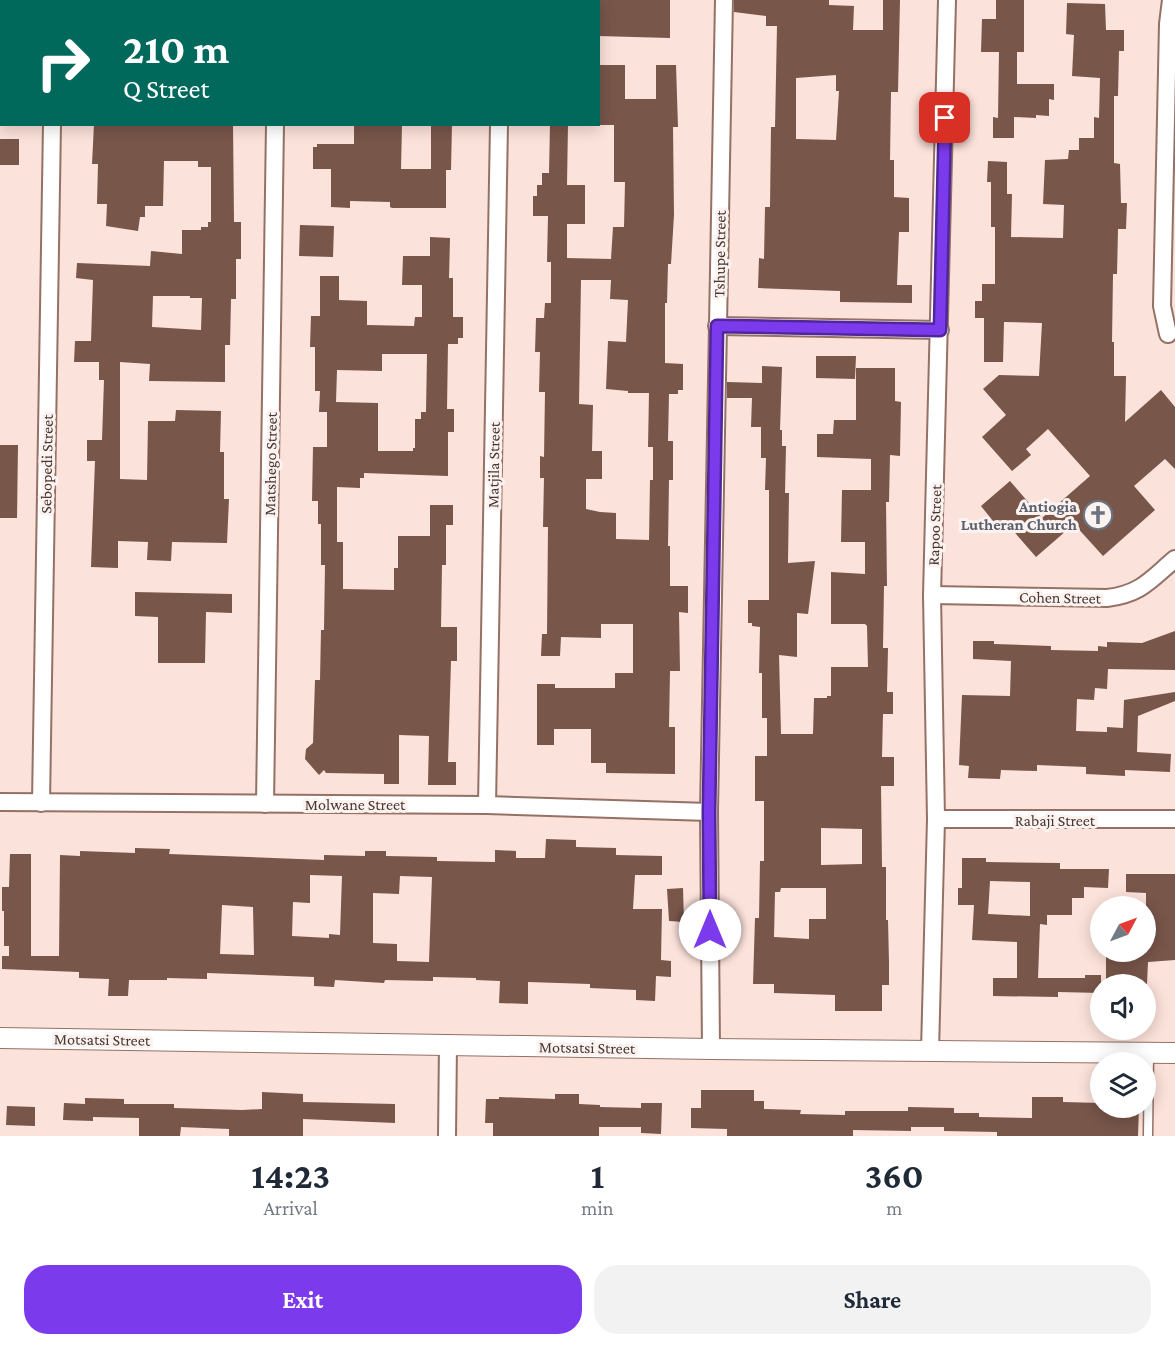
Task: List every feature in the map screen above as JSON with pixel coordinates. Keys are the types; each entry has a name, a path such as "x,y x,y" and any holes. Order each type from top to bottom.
{"street":[{"name":"Tshupe Street","path":"711,1049 709,812 724,0"},
{"name":"Rapoo Street","path":"930,1051 936,819 932,595 947,0"},
{"path":"1168,334 1162,306 1168,24 1171,0"},
{"name":"Sebopedi Street","path":"40,803 52,126"},
{"name":"Matshego Street","path":"265,804 275,126"},
{"name":"Matjila Street","path":"487,805 499,126"},
{"path":"717,326 940,330"},
{"name":"Cohen Street","path":"932,595 1107,598 1123,596 1136,592 1175,558"},
{"name":"Molwane Street","path":"0,802 487,805 709,812"},
{"name":"Rabaji Street","path":"936,819 1175,819"},
{"name":"Motsatsi Street","path":"0,1038 711,1049 1149,1052"},
{"path":"447,1136 448,1044"},
{"name":"Motsatsi Street","path":"1156,1052 1175,1053"}],"lane":[{"path":"1148,1118 1148,1136"}],"building":[{"path":"600,0 670,0 670,38 600,36"},
{"path":"734,0 829,0 829,5 854,6 853,30 883,30 883,0 900,0 898,92 891,92 890,160 894,160 894,197 909,198 909,232 899,232 897,285 912,285 912,303 840,302 840,291 758,288 759,258 764,259 765,207 770,207 771,127 775,127 777,26 766,26 766,16 734,12","holes":["836,75 836,91 839,91 836,140 796,139 796,78"]},
{"path":"996,0 1024,0 1024,52 1017,52 1017,84 1054,84 1054,100 1049,99 1049,116 1014,117 1014,138 993,138 993,117 998,118 999,52 981,52 982,19 996,19"},
{"path":"1067,3 1105,4 1106,30 1124,30 1124,51 1119,51 1118,96 1114,96 1114,163 1120,164 1121,203 1127,203 1126,229 1118,229 1117,274 1113,274 1114,376 1126,376 1125,422 1161,390 1175,407 1175,469 1165,459 1134,486 1155,510 1103,556 1074,524 1036,557 1004,520 997,526 981,506 1010,481 1042,518 1090,476 1048,429 1026,449 1031,455 1012,471 982,437 1006,415 983,389 999,375 1039,376 1042,323 1004,322 1003,362 984,362 984,318 975,318 975,301 982,301 982,284 995,284 995,227 991,227 991,182 987,182 988,161 1007,162 1007,194 1012,194 1011,237 1063,238 1064,205 1043,204 1045,160 1068,159 1069,150 1079,150 1079,138 1094,138 1094,117 1099,118 1100,78 1072,76 1074,35 1066,34"},
{"path":"600,65 625,65 625,99 656,99 656,65 676,65 678,127 673,127 674,215 671,264 668,264 667,303 665,303 665,363 683,364 683,390 678,390 678,394 669,394 668,441 673,441 673,480 669,480 668,546 670,546 670,586 688,586 688,613 679,612 680,671 670,671 669,727 675,727 675,774 606,773 606,763 591,763 591,729 554,729 554,745 537,745 537,684 555,684 555,688 615,688 615,673 633,673 633,624 601,624 601,638 561,637 560,656 541,656 542,634 547,634 548,527 543,527 544,478 540,478 540,456 544,457 545,392 539,392 540,352 535,352 536,318 544,318 545,303 551,303 551,262 547,262 548,216 533,216 533,196 537,196 537,185 542,185 542,173 549,173 550,126 568,126 567,185 585,185 585,224 567,224 567,258 611,259 613,227 624,227 625,182 614,182 614,125 600,125","holes":["581,280 611,280 610,299 628,300 626,342 608,341 606,389 628,391 628,393 649,393 648,447 653,447 649,540 616,539 616,513 586,509 586,479 602,479 602,451 592,451 593,405 579,404"]},
{"path":"94,126 233,126 234,222 241,222 241,259 236,259 236,299 231,299 230,345 225,345 225,382 149,381 150,364 120,362 120,479 147,480 148,421 175,421 176,410 221,411 220,452 224,452 224,499 229,499 227,543 172,542 171,561 147,560 148,542 118,541 118,568 91,567 95,461 87,461 87,440 102,440 104,380 99,380 99,362 74,362 75,341 91,341 93,280 76,278 77,263 150,266 151,251 182,254 182,230 201,230 201,227 208,227 208,222 211,222 211,167 198,167 198,161 164,161 163,206 145,206 145,217 140,217 138,231 106,226 107,204 97,204 98,164 92,164","holes":["153,296 190,296 190,298 202,298 201,330 152,327"]},
{"path":"354,126 402,126 401,169 431,169 431,126 452,126 451,170 446,170 446,208 392,208 390,202 350,201 350,208 331,207 331,169 313,169 313,147 317,147 317,144 354,144"},
{"path":"0,139 19,139 19,165 0,165"},
{"path":"300,225 334,226 333,257 299,256"},
{"path":"430,237 450,238 449,278 453,278 453,317 463,317 463,338 458,338 458,344 448,344 447,409 454,409 454,432 448,432 448,476 364,473 364,478 360,478 360,488 337,487 337,542 343,542 343,589 394,590 394,568 398,568 398,536 430,536 430,505 453,505 453,525 446,525 446,565 442,565 441,627 457,627 457,661 451,661 448,762 456,762 456,785 428,785 429,736 399,735 399,784 384,784 384,774 326,773 324,770 319,775 305,759 306,749 313,743 315,680 320,680 321,630 324,630 325,565 321,565 321,524 318,524 318,501 312,501 313,447 327,447 327,412 319,412 320,391 315,391 315,347 310,347 311,316 320,316 320,276 339,276 339,300 367,301 367,325 414,326 415,317 422,317 422,285 402,285 403,256 430,256","holes":["382,354 427,354 426,412 421,412 421,419 415,419 415,448 413,451 378,451 378,403 336,402 337,370 382,371"]},
{"path":"816,356 856,356 855,379 816,378"},
{"path":"762,366 782,367 780,430 782,430 782,446 786,446 785,493 789,493 788,563 815,561 808,614 797,613 797,657 779,655 781,734 813,734 814,698 831,696 831,667 868,667 867,626 865,624 831,624 831,572 865,574 865,542 841,542 842,490 871,490 871,459 817,457 817,434 833,434 834,420 856,420 856,368 895,368 895,401 901,402 900,456 890,455 889,502 886,502 887,586 884,586 883,648 888,648 887,692 893,692 893,714 883,714 882,757 894,757 894,786 881,786 882,867 886,867 889,963 889,985 882,985 882,1011 835,1011 835,995 774,993 774,984 753,984 755,918 759,918 760,861 764,861 764,801 755,801 755,756 767,756 767,718 762,718 762,673 759,673 760,627 748,623 748,600 769,600 769,490 765,490 766,458 761,458 761,427 751,427 752,398 727,398 727,382 762,383","holes":["821,828 862,829 862,864 821,865","781,888 826,888 826,919 809,919 809,939 774,937 775,892 780,892"]},
{"path":"0,445 18,445 17,518 0,518"},
{"path":"135,592 232,594 232,613 206,612 205,663 158,663 158,617 135,616"},
{"path":"1175,631 1175,670 1108,669 1107,689 1095,688 1094,700 1077,699 1076,731 1107,732 1107,727 1123,728 1124,700 1175,692 1175,701 1138,716 1137,752 1171,754 1170,772 1125,770 1125,776 1086,774 1086,767 1037,765 1037,771 1001,770 1000,779 968,778 969,766 959,765 962,695 1010,696 1011,661 973,659 973,641 1051,646 1051,650 1098,651 1098,646 1107,647 1107,642 1142,643"},
{"path":"546,839 576,840 576,847 616,848 616,855 662,856 662,875 635,875 633,909 662,909 661,960 671,961 671,977 656,976 655,1001 636,1000 636,990 590,988 590,984 528,982 528,1004 499,1003 500,981 476,980 476,978 433,977 433,981 385,980 384,983 335,980 334,987 314,986 314,977 207,973 207,979 129,980 128,996 108,996 109,979 79,978 79,972 2,969 2,956 9,956 9,946 4,946 2,887 9,887 10,854 31,854 31,956 59,956 60,855 80,856 80,851 135,853 135,848 170,849 169,854 324,860 324,855 365,856 365,851 386,851 386,856 437,857 437,861 495,862 495,850 516,851 516,858 545,858","holes":["310,875 342,876 340,935 329,934 329,938 292,936 293,902 310,903","400,876 432,877 429,962 397,961 397,944 373,943 373,893 399,894","222,905 253,907 254,955 220,954"]},
{"path":"962,858 986,858 986,862 1060,863 1060,869 1109,869 1108,888 1084,887 1084,898 1072,898 1072,915 1047,915 1047,925 1040,924 1038,978 1085,978 1085,975 1090,975 1090,993 1058,992 1058,997 993,996 993,978 1017,978 1017,942 972,940 974,905 958,905 958,888 962,888","holes":["990,881 1030,882 1030,916 988,914"]},
{"path":"1126,874 1175,874 1175,960 1156,961 1156,896 1126,892"},
{"path":"683,888 684,922 669,921 667,889"},
{"path":"1106,962 1148,962 1147,974 1106,974"},
{"path":"701,1090 754,1090 754,1101 764,1101 764,1109 801,1110 800,1114 845,1115 845,1111 908,1111 908,1107 954,1108 954,1113 979,1113 979,1117 1032,1118 1032,1097 1063,1097 1063,1102 1090,1103 1090,1118 1139,1118 1138,1136 997,1136 997,1132 944,1131 944,1127 911,1127 911,1131 853,1130 853,1136 727,1136 727,1129 691,1128 691,1108 701,1108"},
{"path":"262,1092 303,1094 303,1102 395,1104 395,1123 303,1119 303,1136 229,1136 229,1129 181,1127 180,1136 139,1136 139,1118 93,1117 93,1121 63,1120 64,1103 85,1104 85,1098 124,1099 124,1104 174,1104 174,1108 242,1110 262,1109"},
{"path":"555,1094 579,1094 579,1104 600,1105 600,1107 641,1108 641,1103 662,1103 661,1134 641,1133 641,1127 599,1127 599,1136 493,1136 493,1123 485,1123 486,1099 499,1099 499,1097 555,1099"},
{"path":"7,1106 35,1107 35,1126 6,1125"}],"place":[{"name":"Antiogia Lutheran Church","path":"1098,515"}],"route":[{"path":"710,930 709,812 717,326 940,330 945,118"}]}
